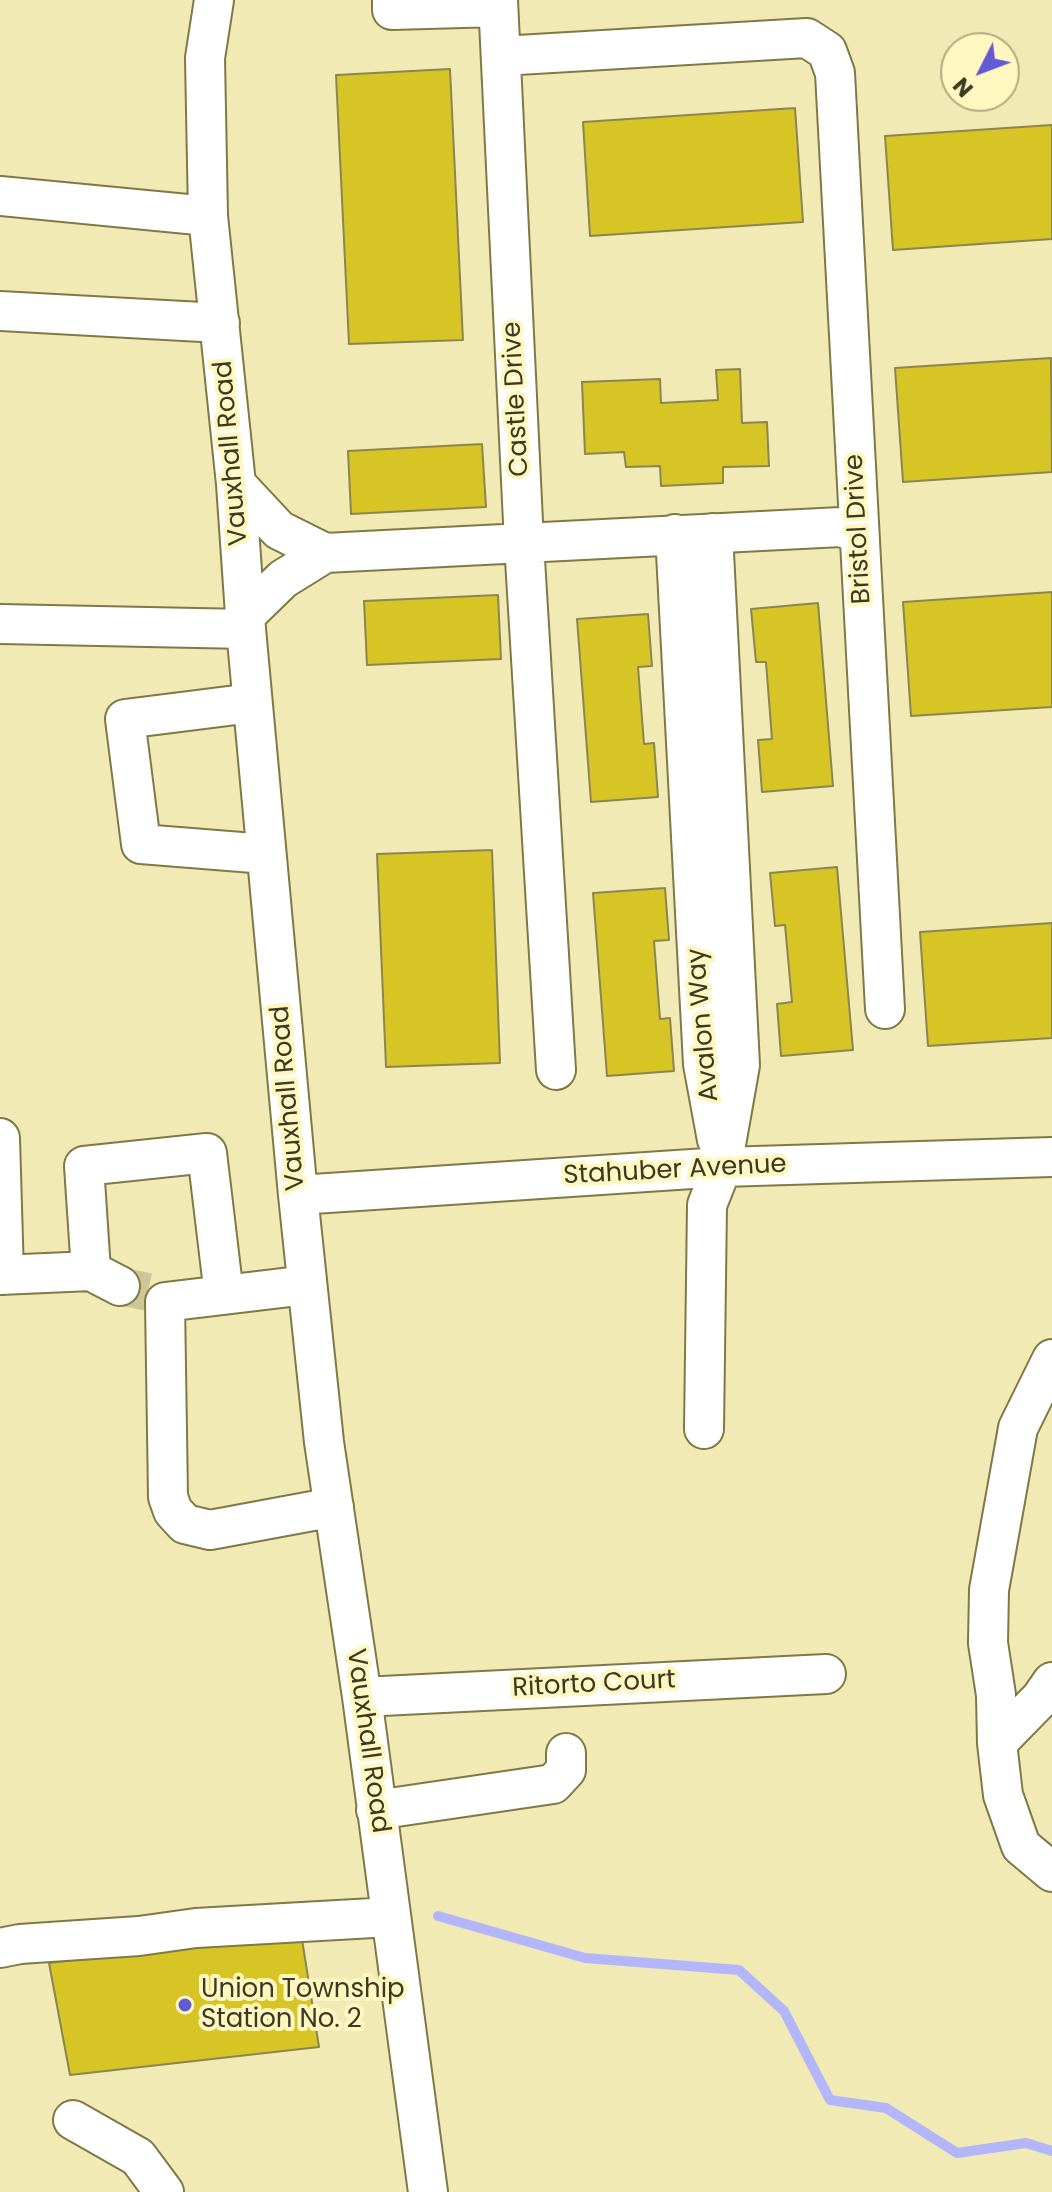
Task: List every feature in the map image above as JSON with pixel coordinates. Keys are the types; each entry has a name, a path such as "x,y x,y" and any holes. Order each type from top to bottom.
{"street":[{"name":"Vauxhall Road","path":"214,0 205,58 208,216 236,484 245,623 298,1195 334,1507 428,2192"},
{"path":"392,0 392,10 498,3"},
{"name":"Castle Drive","path":"498,3 524,543 556,1070"},
{"name":"Bristol Drive","path":"501,56 807,38 827,51 835,73 885,1009"},
{"path":"0,196 208,216"},
{"path":"0,311 220,323"},
{"path":"236,484 279,530 325,553"},
{"path":"0,624 245,623 283,579 325,553 841,527 859,534"},
{"name":"Avalon Way","path":"713,533 740,1065 722,1167"},
{"name":"Avalon Way","path":"675,534 703,1064 722,1167"},
{"path":"252,703 125,719 141,844 266,854"},
{"path":"0,1138 2,1275 224,1295 307,1285"},
{"path":"224,1295 207,1153 84,1166 131,1288 168,1497 177,1516 193,1527 210,1530 334,1507"},
{"name":"Stahuber Avenue","path":"298,1195 722,1167 1052,1157"},
{"path":"704,1429 707,1205 722,1167"},
{"path":"1052,1359 1018,1428 989,1590 988,1643 996,1695 1003,1795 1021,1846 1052,1872"},
{"name":"Ritorto Court","path":"362,1697 826,1674"},
{"path":"997,1743 1041,1698 1052,1682"},
{"path":"376,1810 553,1784 566,1770 566,1753"},
{"path":"0,1948 196,1928 391,1917"},
{"path":"73,2120 138,2157 164,2192"}],"building":[{"path":"450,69 463,340 349,344 336,75"},
{"path":"795,108 803,222 590,236 583,122"},
{"path":"1052,125 1052,239 893,250 885,136"},
{"path":"1051,358 1052,472 903,482 895,368"},
{"path":"740,369 742,423 767,422 769,466 723,467 723,483 661,486 660,466 626,467 624,452 585,454 582,382 660,379 661,403 718,400 716,370"},
{"path":"482,444 486,507 351,514 348,451"},
{"path":"1052,592 1052,707 911,716 903,602"},
{"path":"498,595 501,659 367,665 364,601"},
{"path":"818,603 833,786 762,792 758,740 772,739 766,662 756,662 751,609"},
{"path":"648,614 652,666 638,667 644,744 654,743 658,797 591,802 577,619"},
{"path":"492,850 500,1063 386,1067 377,854"},
{"path":"837,867 853,1050 781,1056 777,1004 792,1002 785,925 775,926 770,873"},
{"path":"665,888 669,940 654,941 660,1019 670,1018 674,1071 607,1076 593,893"},
{"path":"1052,923 1052,1038 928,1046 920,932"},
{"name":"Union Township Station No. 2","path":"301,1933 319,2047 70,2075 49,1963"}],"waterway":[{"path":"438,1916 585,1958 739,1970 784,2011 830,2100 886,2108 957,2153 1026,2143 1052,2151"}],"tunnel":[{"path":"120,1286 148,1292"}],"place":[{"name":"Union Township Station No. 2","path":"185,2005"}]}
